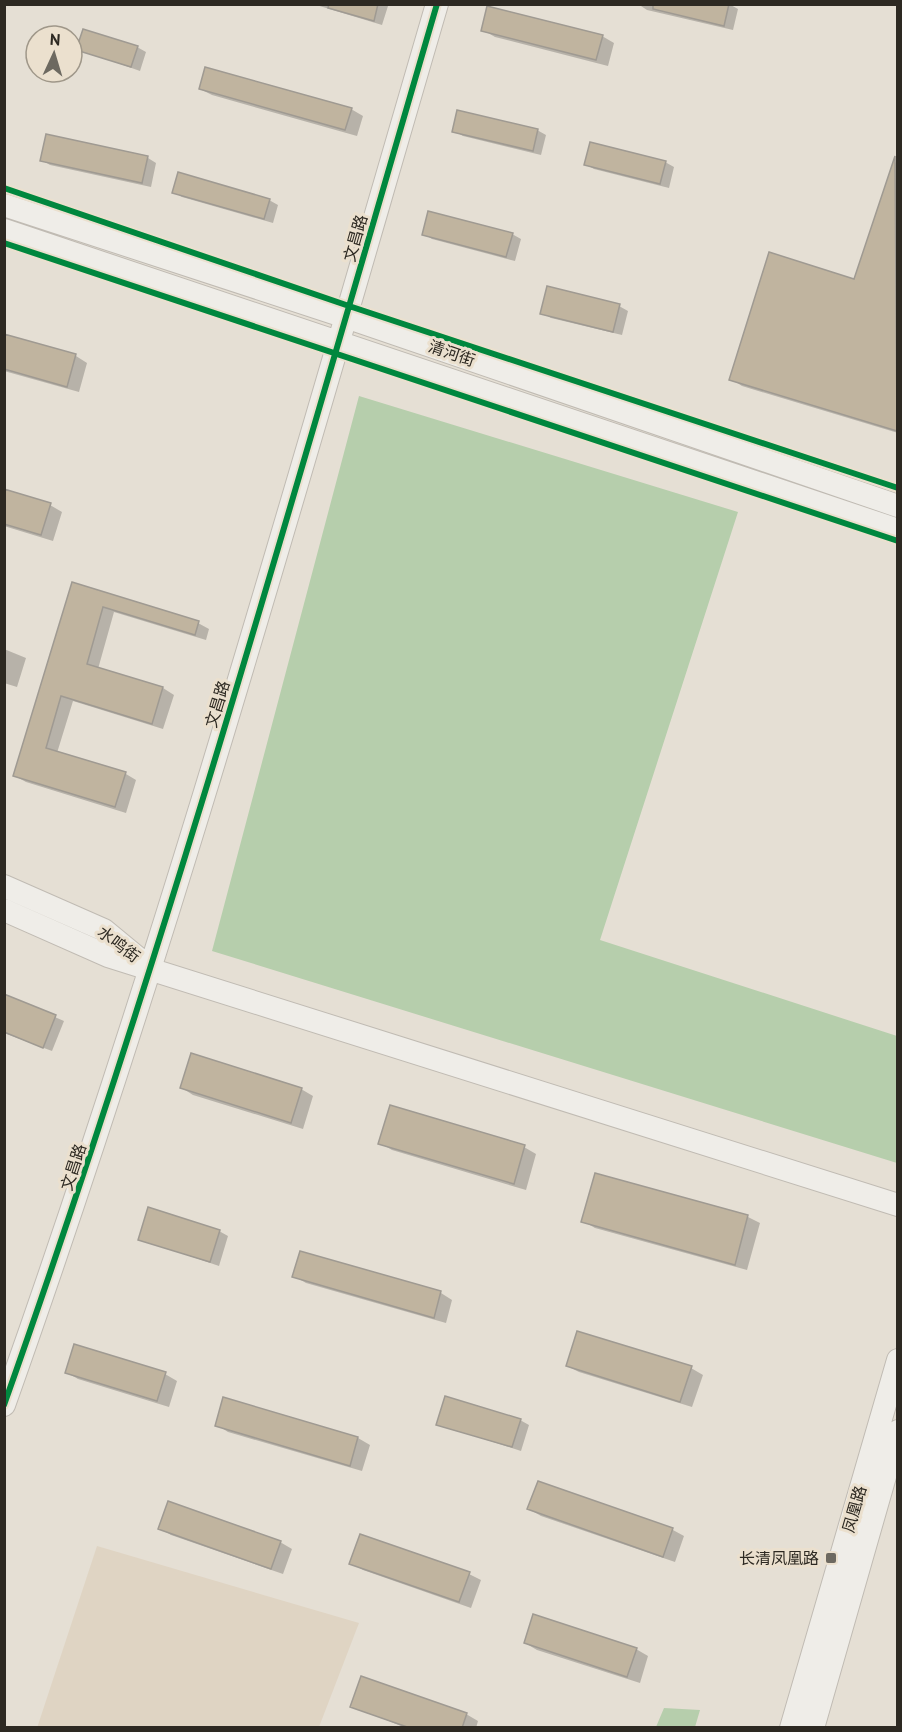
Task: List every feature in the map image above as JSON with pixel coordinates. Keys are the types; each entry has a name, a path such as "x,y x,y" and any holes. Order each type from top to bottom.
{"main road":[{"name":"文昌路","path":"4,1405 62,1242 152,969 437,4"},
{"name":"清河街","path":"4,206 346,317 897,506"},
{"name":"清河街","path":"4,230 897,530"},
{"name":"水鸣街","path":"4,886 104,930 152,969"},
{"name":"水鸣街","path":"4,910 108,956 152,969"},
{"path":"152,969 897,1205"},
{"name":"凤凰路","path":"791,1728 897,1360"},
{"name":"凤凰路","path":"813,1728 897,1431"}],"shaded area":[{"path":"97,1546 359,1623 319,1727 37,1728"}],"green space":[{"path":"359,396 738,512 600,940 897,1036 897,1163 212,951"},
{"path":"664,1708 700,1710 695,1727 656,1727"}],"building":[{"path":"329,4 378,4 374,21 328,8"},
{"path":"653,4 729,4 724,26 653,9"},
{"path":"487,6 603,35 596,60 481,31"},
{"path":"84,29 138,46 131,67 84,52"},
{"path":"205,67 352,108 345,130 199,89"},
{"path":"457,110 538,129 533,151 452,132"},
{"path":"46,134 148,156 142,183 40,161"},
{"path":"590,142 666,161 660,184 584,165"},
{"path":"895,156 897,431 729,380 769,252 854,279"},
{"path":"178,172 270,199 264,219 172,193"},
{"path":"428,211 513,233 506,257 422,235"},
{"path":"547,286 620,304 613,332 540,314"},
{"path":"4,334 76,354 67,387 4,369"},
{"path":"4,489 51,503 41,535 4,524"},
{"path":"72,582 199,621 195,635 103,607 87,664 163,687 152,724 61,696 46,748 126,772 115,807 13,776"},
{"path":"4,994 56,1015 43,1048 4,1032"},
{"path":"191,1053 302,1088 291,1123 180,1088"},
{"path":"390,1105 525,1145 514,1184 378,1144"},
{"path":"595,1173 748,1215 735,1265 581,1222"},
{"path":"148,1207 220,1230 210,1262 138,1240"},
{"path":"300,1251 441,1291 434,1318 292,1277"},
{"path":"577,1331 692,1366 680,1402 566,1366"},
{"path":"74,1344 166,1372 157,1401 65,1373"},
{"path":"445,1396 521,1419 512,1447 436,1425"},
{"path":"223,1397 358,1437 350,1466 215,1426"},
{"path":"538,1481 673,1528 663,1557 527,1509"},
{"path":"168,1501 281,1541 271,1569 158,1529"},
{"path":"360,1534 470,1572 459,1602 349,1564"},
{"path":"533,1614 637,1648 627,1677 524,1643"},
{"path":"361,1676 467,1713 462,1728 410,1728 350,1707"}],"cycle path":[{"path":"4,1405 122,1058 177,883 231,708 437,4"},
{"path":"4,188 349,306 898,488"},
{"path":"4,243 898,541"}],"place":[{"name":"长清凤凰路","path":"831,1558"}]}
